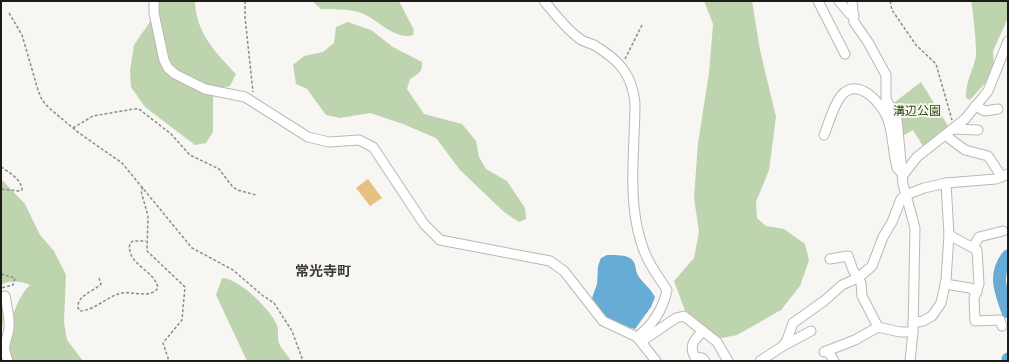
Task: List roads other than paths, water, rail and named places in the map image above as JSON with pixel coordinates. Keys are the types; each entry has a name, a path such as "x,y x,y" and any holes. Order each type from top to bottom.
{"street":[{"path":"154,1 154,13 164,60 168,68 189,82 216,92 245,98 308,137 329,142 359,140 373,147 424,224 440,240 550,260 564,271 603,321 640,339 656,361"},
{"path":"544,1 581,40 598,48 621,66 627,74 633,87 635,103 633,162 634,206 637,227 645,255 667,290 665,300 658,314 640,339"},
{"path":"818,1 846,54"},
{"path":"839,1 850,14 854,16"},
{"path":"852,1 857,27 868,42 886,75 886,99 898,119 903,175 914,228 913,327 910,361"},
{"path":"903,175 917,157 951,130 975,106 992,84 1008,41"},
{"path":"824,135 840,96 845,91 854,89 862,90 870,94 888,118 897,168 903,175"},
{"path":"975,106 985,111 998,109"},
{"path":"951,130 978,130"},
{"path":"783,346 787,340 792,323 824,301 842,285 858,278 872,266 883,237 892,222 901,199 906,195 946,183 996,179 1005,176 988,156 964,150 951,130"},
{"path":"834,361 826,352 856,340 878,327 900,332 913,327 932,316 941,303 945,284 949,235 946,183"},
{"path":"973,247 979,237 1003,231"},
{"path":"949,235 977,250 980,284 974,298 975,321 1000,320 1002,326"},
{"path":"830,259 848,256 860,283 862,296 878,327"},
{"path":"945,284 970,288 977,292"},
{"path":"3,292 9,318 9,329 4,350 8,361"},
{"path":"640,339 680,316 684,316 717,342 728,361"},
{"path":"702,331 694,341 692,348 695,357 702,358 705,361"},
{"path":"760,361 783,346 812,331"}],"water":[{"path":"607,255 624,256 634,261 638,276 652,291 655,297 651,307 635,329 609,320 600,312 592,298 597,284 598,266 601,258"}],"waterway":[{"path":"1008,256 1003,263 1000,277 1001,291 1008,312"}],"district":[{"name":"常光寺町","path":"323,271"}],"park label":[{"name":"溝辺公園","path":"917,111"}]}
